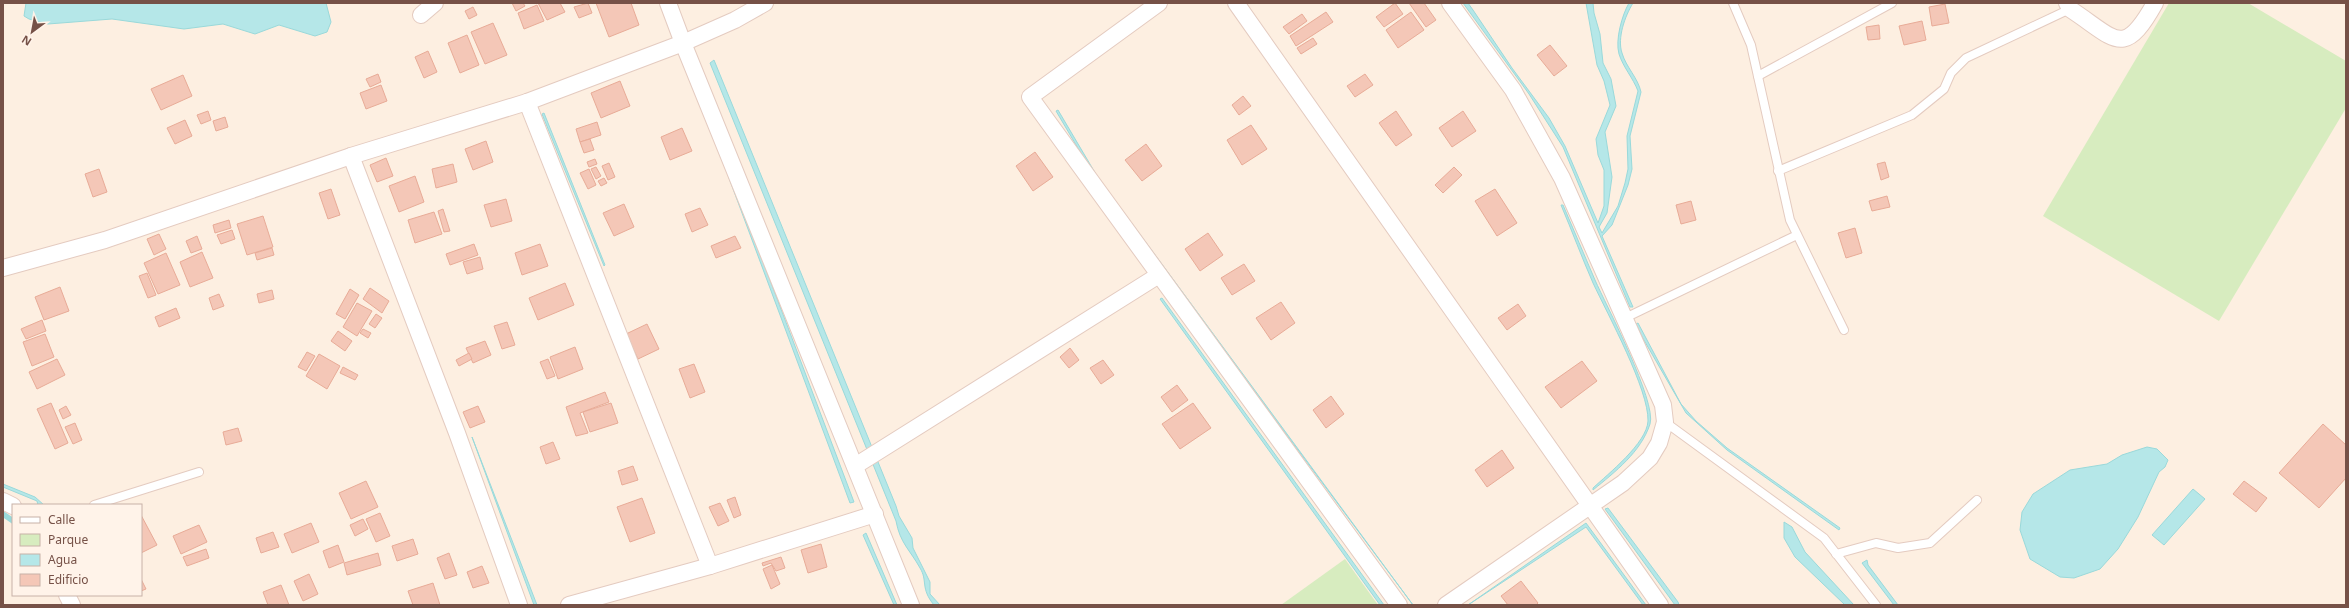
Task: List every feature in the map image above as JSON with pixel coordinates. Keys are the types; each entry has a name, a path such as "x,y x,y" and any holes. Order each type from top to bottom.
{"street":[{"path":"421,15 435,3"},
{"path":"668,3 682,43 911,605"},
{"path":"3,268 105,240 351,156 527,102 682,43 735,20 765,3"},
{"path":"1159,3 1030,97 1399,605"},
{"path":"1236,3 1660,605"},
{"path":"1446,605 1623,483 1650,458 1659,443 1665,422 1663,405 1562,178 1513,90 1450,3"},
{"path":"2068,6 2115,39 2125,40 2138,32 2155,3"},
{"path":"527,102 710,566"},
{"path":"351,156 457,433 519,605"},
{"path":"855,466 1159,275"},
{"path":"3,501 12,506"},
{"path":"569,605 710,566 875,514"},
{"path":"68,596 72,605"}],"lane":[{"path":"1733,3 1751,45 1790,220 1844,330"},
{"path":"1758,76 1892,3"},
{"path":"1778,171 1912,115 1944,89 1952,73 1966,58 2068,6"},
{"path":"1625,318 1797,235"},
{"path":"1665,422 1824,538 1876,605"},
{"path":"97,504 199,472"},
{"path":"1836,554 1876,543 1898,548 1930,543 1978,500"}],"green space":[{"path":"2169,3 2248,3 2346,61 2346,108 2219,321 2043,216"},
{"path":"1345,559 1378,605 1281,605"}],"water":[{"path":"26,3 326,3 331,22 327,32 315,36 279,25 255,34 223,24 184,29 112,19 48,24 29,19 24,16"},
{"path":"1463,3 1468,3 1512,68 1549,118 1565,146 1598,223 1604,206 1604,170 1598,155 1596,139 1610,105 1604,81 1597,65 1586,3 1593,3 1594,13 1600,34 1603,63 1611,79 1616,106 1605,132 1612,177 1607,213 1599,227 1602,233 1618,206 1628,169 1627,136 1638,91 1621,59 1618,42 1624,14 1629,3 1633,3 1627,14 1620,41 1622,53 1626,63 1641,92 1630,136 1632,169 1628,185 1612,225 1602,236 1633,307 1630,307 1563,147 1529,94"},
{"path":"714,60 899,516 912,538 913,548 930,582 930,594 940,605 934,605 927,594 924,577 900,535 896,521 710,63"},
{"path":"1058,110 1097,176 1413,605 1095,177 1056,111"},
{"path":"544,113 605,265 604,266 542,114"},
{"path":"731,177 854,502 850,503 729,178"},
{"path":"1561,205 1563,205 1595,280 1639,375 1650,413 1650,424 1640,444 1626,461 1593,490 1593,488 1626,458 1641,439 1646,430 1648,421 1647,407 1635,372 1593,283"},
{"path":"1162,298 1384,605 1380,605 1160,299"},
{"path":"1638,323 1681,404 1696,421 1727,448 1840,528 1839,530 1727,450 1686,413 1641,335 1636,324"},
{"path":"472,437 537,605 534,605"},
{"path":"2147,447 2157,449 2168,460 2165,467 2159,472 2138,517 2118,549 2100,569 2074,578 2060,577 2030,559 2020,530 2022,512 2033,494 2070,470 2107,464 2122,455"},
{"path":"3,484 35,497 43,504 38,504 37,501 3,487"},
{"path":"2193,489 2205,499 2164,545 2152,535"},
{"path":"1608,508 1679,605 1675,605 1605,509"},
{"path":"1784,522 1792,527 1805,552 1854,605 1845,605 1795,557 1784,538"},
{"path":"1586,523 1646,605 1643,605 1586,527 1468,605"},
{"path":"866,533 897,605 894,605 863,535"},
{"path":"1867,560 1868,565 1898,605 1894,605 1862,563"}],"building":[{"path":"512,3 523,3 525,6 516,11"},
{"path":"538,3 560,3 565,12 547,20"},
{"path":"588,3 592,13 579,18 574,7"},
{"path":"596,3 631,3 639,25 609,37"},
{"path":"1395,3 1403,14 1384,27 1376,17"},
{"path":"1409,3 1424,3 1436,20 1426,27"},
{"path":"1945,4 1949,23 1932,26 1929,7"},
{"path":"537,5 544,21 524,29 518,13"},
{"path":"473,7 477,15 469,19 465,11"},
{"path":"1326,12 1333,22 1296,46 1290,36"},
{"path":"1411,12 1424,30 1398,48 1386,30"},
{"path":"1302,14 1307,21 1289,34 1283,27"},
{"path":"1922,21 1926,40 1904,45 1899,26"},
{"path":"493,23 507,55 485,64 471,32"},
{"path":"1879,25 1880,39 1868,40 1866,27"},
{"path":"467,35 479,65 460,73 448,43"},
{"path":"1313,38 1317,44 1301,54 1297,48"},
{"path":"1550,45 1567,66 1554,76 1537,55"},
{"path":"428,51 437,72 424,78 415,57"},
{"path":"378,74 381,82 370,87 366,79"},
{"path":"1365,74 1373,85 1355,97 1347,86"},
{"path":"183,75 192,96 161,110 151,89"},
{"path":"620,81 630,106 601,118 591,93"},
{"path":"381,85 387,101 366,109 360,93"},
{"path":"1243,96 1251,106 1239,115 1232,105"},
{"path":"208,111 211,120 201,124 197,115"},
{"path":"1396,111 1412,135 1396,146 1379,123"},
{"path":"1463,111 1476,131 1452,147 1439,128"},
{"path":"225,117 228,127 216,131 213,121"},
{"path":"185,120 192,136 175,144 167,128"},
{"path":"597,122 601,135 580,142 576,129"},
{"path":"1251,125 1267,149 1242,165 1227,140"},
{"path":"682,128 692,151 670,160 661,137"},
{"path":"590,139 594,150 584,153 580,142"},
{"path":"486,141 493,162 473,170 465,149"},
{"path":"1146,144 1162,166 1142,181 1125,160"},
{"path":"1035,152 1053,177 1033,191 1016,166"},
{"path":"386,158 393,176 377,182 370,165"},
{"path":"595,159 597,164 589,167 587,162"},
{"path":"1885,162 1889,177 1881,180 1877,164"},
{"path":"609,163 615,177 608,180 602,166"},
{"path":"453,164 457,182 436,188 432,169"},
{"path":"596,167 601,176 596,179 591,169"},
{"path":"1454,167 1462,175 1443,193 1435,185"},
{"path":"99,169 107,192 93,197 85,174"},
{"path":"589,169 596,185 588,189 580,173"},
{"path":"415,176 424,202 399,212 389,186"},
{"path":"604,178 607,183 601,186 598,181"},
{"path":"331,189 340,215 328,219 319,193"},
{"path":"1495,189 1517,223 1497,236 1475,201"},
{"path":"1887,196 1890,207 1872,211 1869,201"},
{"path":"506,199 512,221 491,227 484,205"},
{"path":"1691,201 1696,220 1681,224 1676,205"},
{"path":"624,204 634,227 614,236 603,213"},
{"path":"700,208 708,225 692,232 685,214"},
{"path":"443,209 450,231 444,232 438,211"},
{"path":"434,212 442,234 415,243 408,220"},
{"path":"263,216 273,247 247,255 237,224"},
{"path":"229,220 231,228 215,233 213,225"},
{"path":"1855,228 1862,253 1846,258 1838,233"},
{"path":"232,230 235,239 221,244 217,235"},
{"path":"1208,233 1223,255 1200,271 1185,249"},
{"path":"159,234 166,249 154,255 147,239"},
{"path":"197,236 202,249 191,253 186,241"},
{"path":"735,236 741,248 716,258 711,246"},
{"path":"474,244 478,255 450,265 446,254"},
{"path":"540,244 548,266 522,275 515,253"},
{"path":"272,248 274,255 257,260 255,253"},
{"path":"202,252 213,278 190,287 180,262"},
{"path":"166,253 180,285 158,294 144,263"},
{"path":"480,257 483,269 467,274 463,262"},
{"path":"1244,264 1255,281 1232,295 1221,278"},
{"path":"147,273 156,295 148,298 139,276"},
{"path":"565,283 574,305 538,320 529,298"},
{"path":"60,287 69,311 44,320 35,297"},
{"path":"370,288 389,301 382,313 363,299"},
{"path":"350,289 359,295 345,319 336,314"},
{"path":"272,290 274,299 259,303 257,294"},
{"path":"219,294 224,306 213,310 209,298"},
{"path":"1281,302 1295,323 1271,340 1256,318"},
{"path":"357,303 372,311 357,336 343,327"},
{"path":"1518,304 1526,316 1507,330 1498,318"},
{"path":"176,308 180,318 159,327 155,317"},
{"path":"376,314 382,318 375,328 369,324"},
{"path":"42,320 46,331 26,339 21,329"},
{"path":"507,322 515,345 502,349 494,326"},
{"path":"647,324 659,349 638,359 626,334"},
{"path":"363,329 371,333 368,338 360,333"},
{"path":"338,331 352,341 345,351 331,341"},
{"path":"45,334 54,357 32,366 23,342"},
{"path":"485,341 491,355 473,363 466,348"},
{"path":"575,347 583,369 558,379 550,357"},
{"path":"1070,348 1079,360 1069,368 1060,357"},
{"path":"307,352 315,356 306,371 298,367"},
{"path":"469,353 472,359 459,366 456,360"},
{"path":"319,354 340,366 327,389 306,376"},
{"path":"57,359 65,375 37,389 29,372"},
{"path":"548,359 555,376 547,379 540,362"},
{"path":"1103,360 1114,375 1101,384 1090,368"},
{"path":"1582,361 1597,381 1561,408 1545,387"},
{"path":"694,364 705,392 690,398 679,369"},
{"path":"343,367 358,375 355,380 340,373"},
{"path":"1177,385 1188,400 1172,412 1161,397"},
{"path":"605,392 609,402 580,413 588,433 576,436 566,407"},
{"path":"1331,396 1344,414 1326,428 1313,410"},
{"path":"51,403 68,443 55,449 37,409"},
{"path":"611,403 618,423 590,432 583,412"},
{"path":"1193,403 1211,428 1180,449 1162,424"},
{"path":"66,406 71,415 63,419 59,410"},
{"path":"478,406 485,422 470,428 463,412"},
{"path":"75,423 82,440 73,444 65,427"},
{"path":"2323,424 2346,445 2346,478 2319,508 2279,473"},
{"path":"238,428 242,441 226,445 223,432"},
{"path":"553,442 560,459 546,464 540,447"},
{"path":"1502,450 1514,468 1487,487 1475,470"},
{"path":"633,466 638,480 622,485 618,471"},
{"path":"366,481 378,507 351,519 339,493"},
{"path":"2244,481 2267,498 2256,512 2233,494"},
{"path":"735,497 741,515 734,518 727,500"},
{"path":"642,498 655,533 630,542 617,507"},
{"path":"720,503 729,521 718,526 709,507"},
{"path":"380,513 390,536 376,542 366,519"},
{"path":"142,517 157,545 142,552"},
{"path":"363,519 368,529 355,536 350,525"},
{"path":"311,523 319,542 292,553 284,534"},
{"path":"199,525 207,542 181,554 173,536"},
{"path":"273,532 279,547 261,553 256,538"},
{"path":"413,539 418,554 397,561 392,546"},
{"path":"821,544 827,567 808,573 801,550"},
{"path":"338,545 344,562 329,568 323,551"},
{"path":"206,549 209,558 187,566 183,557"},
{"path":"378,553 381,565 347,575 344,563"},
{"path":"449,553 457,575 445,579 437,558"},
{"path":"781,557 785,568 776,571 771,563 763,566 762,563"},
{"path":"772,565 780,584 771,589 763,569"},
{"path":"482,566 489,583 473,588 467,572"},
{"path":"309,574 318,594 303,601 294,581"},
{"path":"142,581 146,589 142,591"},
{"path":"1521,581 1538,603 1536,605 1508,605 1501,596"},
{"path":"433,583 440,605 413,605 408,591"},
{"path":"281,585 289,605 268,605 263,592"}],"waterway":[{"path":"3,514 12,520"}]}
